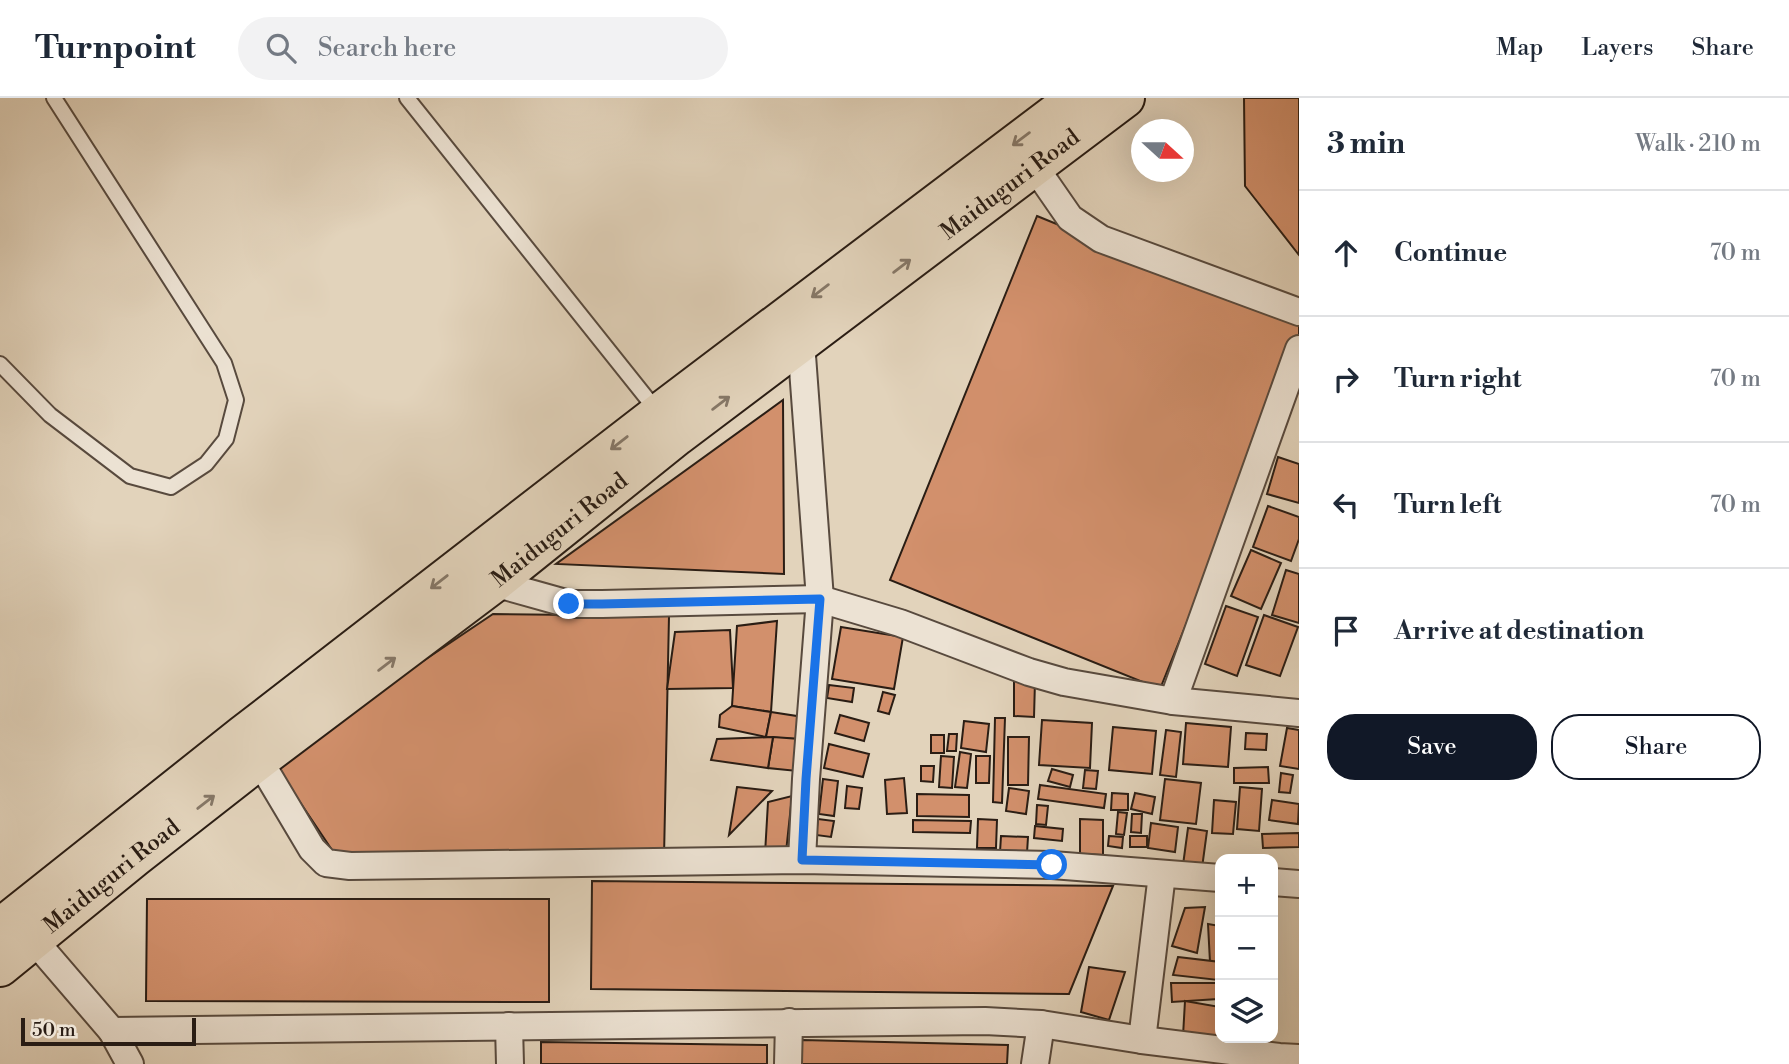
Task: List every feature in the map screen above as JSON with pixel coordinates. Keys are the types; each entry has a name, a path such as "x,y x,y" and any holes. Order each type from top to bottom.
{"highway":[{"name":"Maiduguri Road","path":"0,967 9,929 253,726 668,425 1076,98"},
{"name":"Maiduguri Road","path":"9,929 259,760 494,583 668,425 801,342 1125,98"}],"street":[{"path":"1034,166 1070,218 1101,239 1299,312"},
{"path":"801,342 820,599 802,860"},
{"path":"1173,701 1299,349"},
{"path":"494,583 569,604 820,599 900,623 1029,672 1064,682 1173,701 1299,713"},
{"path":"259,760 312,849 326,863 350,866 802,860 1052,865 1215,878"},
{"path":"1142,1040 1162,874"},
{"path":"1278,882 1299,884"},
{"path":"9,929 112,1031 130,1064"},
{"path":"112,1031 985,1020 1041,1024 1142,1040 1299,1058"},
{"path":"788,1064 789,1022"},
{"path":"1035,1064 1041,1024"},
{"path":"509,1026 510,1064"}],"lane":[{"path":"0,364 50,415 130,476 171,486 206,464 226,439 236,400 224,363 54,98"},
{"path":"407,98 668,425"}],"building":[{"path":"1244,98 1299,98 1299,255 1245,186"},
{"path":"1037,216 1299,323 1299,344 1160,689 890,580"},
{"path":"783,400 784,574 556,564"},
{"path":"1278,457 1299,464 1299,503 1267,494"},
{"path":"1268,506 1299,517 1299,539 1291,561 1253,547"},
{"path":"1251,550 1281,563 1261,609 1231,596"},
{"path":"1286,570 1299,574 1299,623 1272,615"},
{"path":"1226,606 1258,617 1237,676 1205,664"},
{"path":"493,614 669,616 664,857 334,853 273,762"},
{"path":"1264,615 1298,627 1280,676 1246,665"},
{"path":"777,621 771,712 732,706 737,626"},
{"path":"841,627 903,637 894,689 832,679"},
{"path":"730,630 733,688 667,689 675,632"},
{"path":"1014,681 1035,681 1034,717 1014,716"},
{"path":"829,685 854,688 852,702 827,698"},
{"path":"883,692 895,695 889,714 878,711"},
{"path":"732,706 771,712 766,737 719,727 720,715"},
{"path":"771,712 803,717 809,740 766,737"},
{"path":"840,715 869,723 864,741 835,733"},
{"path":"995,718 1005,718 1002,803 993,802"},
{"path":"1042,720 1092,723 1090,768 1039,765"},
{"path":"964,721 989,724 986,752 961,748"},
{"path":"1186,723 1231,727 1228,767 1183,764"},
{"path":"1113,727 1156,731 1152,774 1109,770"},
{"path":"1287,728 1299,730 1299,769 1280,766"},
{"path":"1166,730 1181,732 1176,777 1160,775"},
{"path":"1246,733 1267,734 1266,750 1245,749"},
{"path":"949,734 957,734 956,751 947,751"},
{"path":"931,735 944,735 944,753 931,753"},
{"path":"773,737 800,739 797,771 768,768"},
{"path":"773,737 768,768 711,760 717,739"},
{"path":"1008,737 1029,737 1028,785 1008,785"},
{"path":"829,744 869,754 863,777 824,768"},
{"path":"960,752 971,754 967,788 955,787"},
{"path":"941,756 954,757 952,788 939,787"},
{"path":"976,756 990,756 989,783 976,783"},
{"path":"921,766 934,766 933,782 921,781"},
{"path":"1268,767 1269,783 1234,783 1234,768"},
{"path":"1052,769 1073,775 1070,787 1048,781"},
{"path":"1085,770 1098,771 1096,789 1083,788"},
{"path":"1281,773 1293,775 1290,793 1279,792"},
{"path":"904,778 907,813 887,814 885,780"},
{"path":"823,779 838,781 834,816 819,814"},
{"path":"1165,779 1201,783 1196,824 1160,820"},
{"path":"1040,785 1106,794 1104,808 1038,799"},
{"path":"847,786 862,788 859,809 845,808"},
{"path":"737,787 772,791 729,835"},
{"path":"1240,787 1262,789 1259,831 1237,829"},
{"path":"1009,788 1029,791 1026,814 1006,811"},
{"path":"1112,793 1128,794 1128,810 1111,810"},
{"path":"1135,793 1155,797 1152,814 1131,809"},
{"path":"917,794 969,795 969,817 917,816"},
{"path":"792,796 786,852 765,854 768,802"},
{"path":"1214,800 1236,802 1233,834 1212,833"},
{"path":"1272,800 1299,804 1298,824 1269,820"},
{"path":"1037,805 1048,806 1046,825 1036,824"},
{"path":"1118,812 1127,813 1124,835 1116,834"},
{"path":"1132,814 1142,814 1141,833 1131,832"},
{"path":"818,819 834,821 831,837 816,835"},
{"path":"978,819 997,820 996,848 977,848"},
{"path":"1080,819 1103,820 1103,855 1080,854"},
{"path":"913,820 971,821 970,833 913,832"},
{"path":"1151,823 1178,827 1175,852 1148,848"},
{"path":"1035,826 1063,829 1062,841 1034,838"},
{"path":"1188,828 1207,831 1202,868 1183,865"},
{"path":"1299,833 1299,847 1263,848 1262,834"},
{"path":"1001,836 1028,837 1027,853 1000,852"},
{"path":"1109,836 1123,837 1122,848 1108,846"},
{"path":"1130,836 1147,836 1147,847 1130,847"},
{"path":"592,881 1113,886 1069,994 591,989"},
{"path":"147,899 549,899 549,1002 146,1001"},
{"path":"1205,907 1197,953 1172,946 1185,908"},
{"path":"1208,924 1215,925 1215,962 1210,962"},
{"path":"1178,957 1215,961 1215,980 1173,975"},
{"path":"1089,967 1125,972 1109,1020 1081,1012"},
{"path":"1171,983 1215,983 1215,999 1172,1002"},
{"path":"1185,1001 1215,1006 1215,1039 1183,1036"},
{"path":"802,1040 1008,1045 1007,1064 802,1064"},
{"path":"541,1042 767,1045 767,1064 541,1064"}],"route":[{"path":"569,604 820,599 802,860 1052,865"}]}
